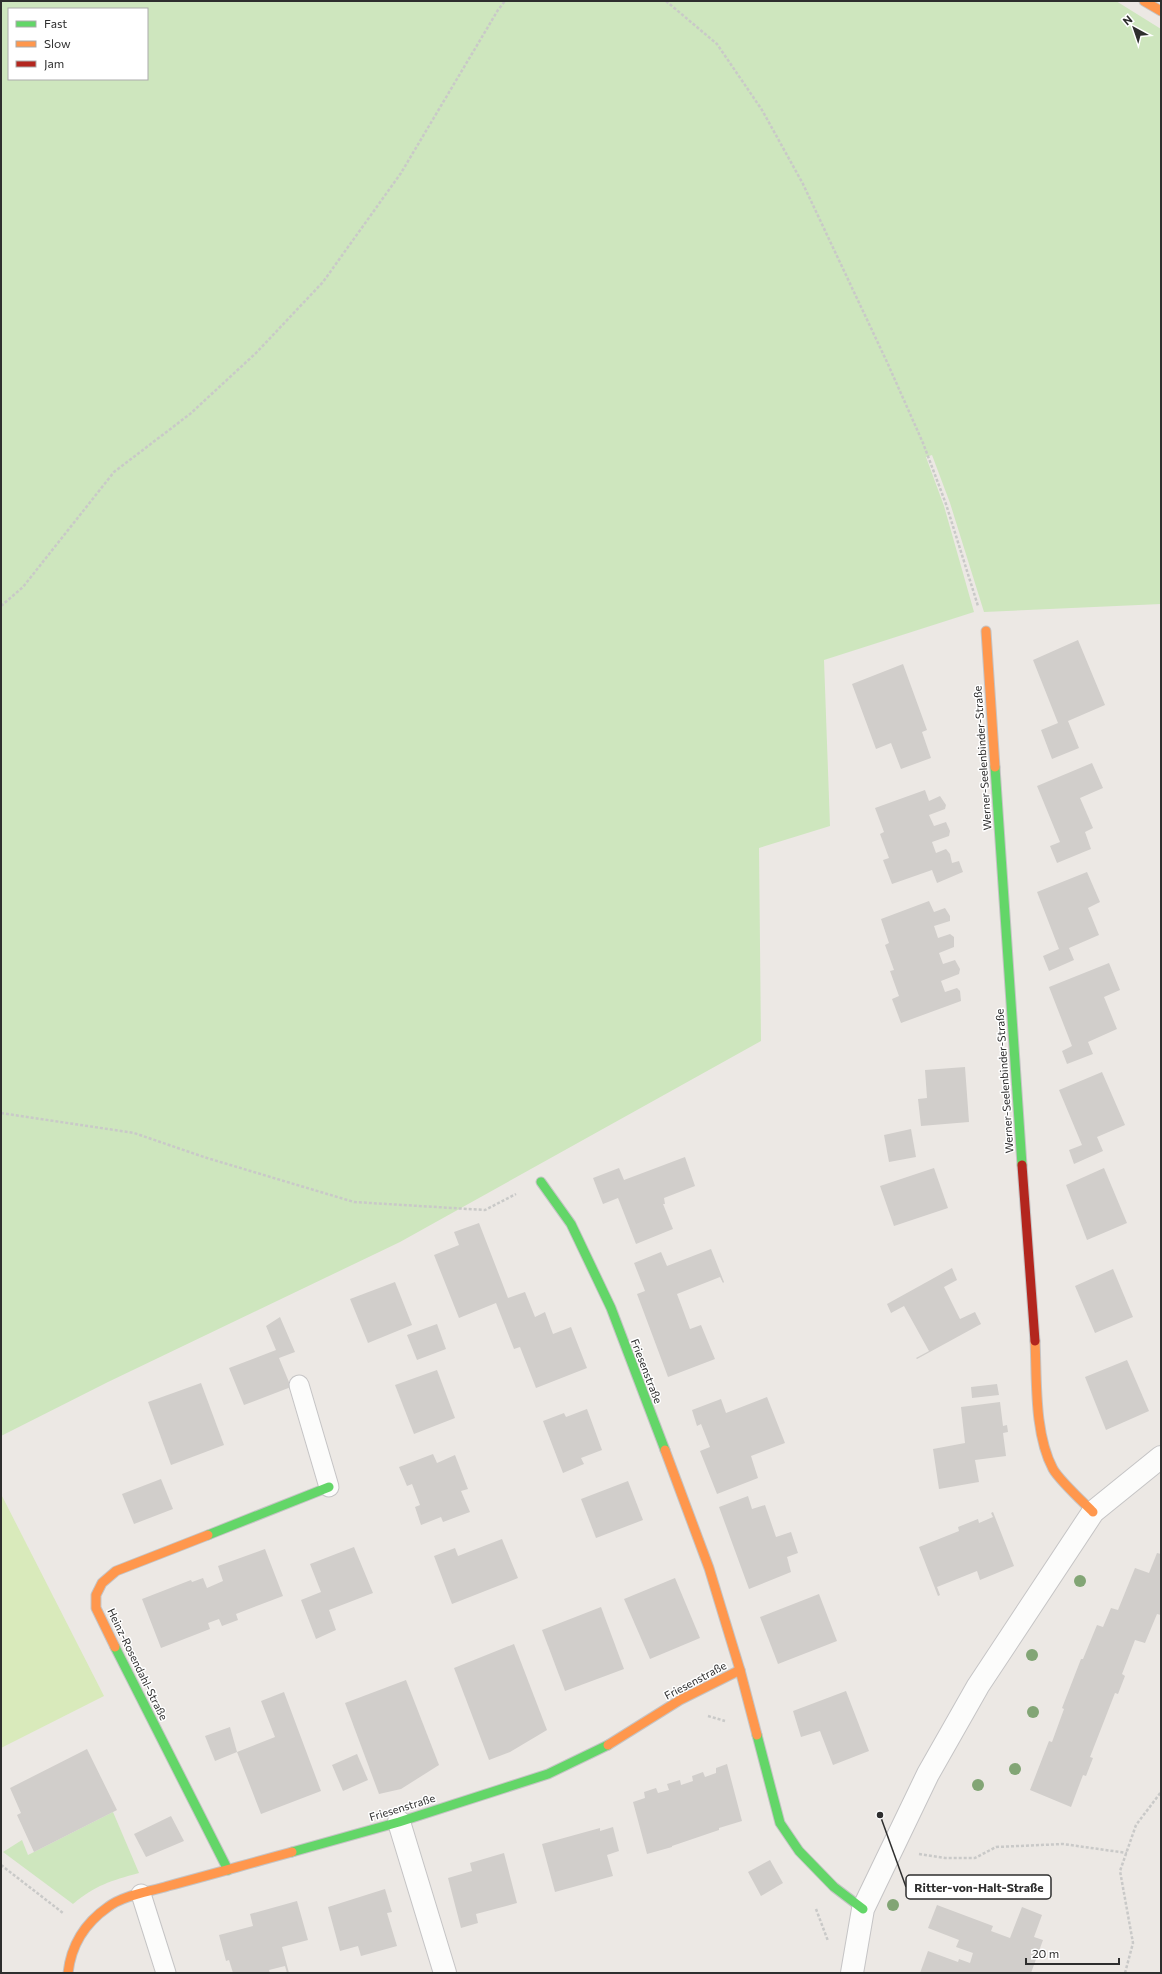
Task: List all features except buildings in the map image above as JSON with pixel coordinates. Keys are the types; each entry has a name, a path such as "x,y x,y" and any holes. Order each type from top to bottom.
{"street":[{"path":"1144,1 1161,11"},
{"name":"Werner-Seelenbinder-Straße","path":"986,632 1040,1422 1044,1446 1054,1470 1093,1512"},
{"name":"Friesenstraße","path":"540,1182 571,1224 611,1308 709,1568 740,1670 780,1824 799,1851 829,1882 863,1909"},
{"path":"852,1973 863,1909 928,1774 978,1686 1093,1512 1161,1457"},
{"name":"Heinz-Rosendahl-Straße","path":"228,1870 96,1608 96,1594 102,1581 116,1571 329,1486"},
{"name":"Friesenstraße","path":"68,1973 72,1951 84,1929 109,1906 141,1894 399,1822 548,1774 613,1743 680,1700 740,1670"},
{"path":"399,1822 445,1973"}],"lane":[{"path":"299,1384 329,1486"},
{"path":"141,1894 166,1973"}],"path":[{"path":"1,606 23,587 114,472 190,414 256,353 323,282 401,173 498,10 505,1"},
{"path":"666,1 718,44 762,110 803,184 924,443 946,504 986,632"},
{"path":"1,1113 134,1132 207,1158 354,1202 485,1210 540,1182"},
{"path":"707,1716 728,1722"},
{"path":"1125,1973 1133,1943 1120,1872 1136,1825 1161,1792"},
{"path":"891,1849 945,1858 975,1858 996,1847 1063,1844 1127,1853"},
{"path":"1,1865 84,1929"},
{"path":"814,1904 828,1938 828,1944"}],"green space":[{"path":"1,1 1116,1 1161,29 1161,604 984,612 950,503 932,455 926,457 944,506 974,612 824,660 830,826 759,848 761,1041 400,1242 108,1382 1,1436"},
{"path":"1,1494 104,1696 1,1748"},
{"path":"113,1812 139,1873 104,1884 89,1892 73,1904 3,1852 22,1840 28,1855"}],"traffic: fast":[{"path":"995,767 1022,1165"},
{"path":"541,1182 571,1224 611,1308 665,1450"},
{"path":"208,1535 329,1487"},
{"path":"115,1647 228,1870"},
{"path":"757,1735 780,1823 799,1851 834,1887 863,1909"},
{"path":"292,1852 399,1822 548,1774 608,1745"}],"traffic: slow":[{"path":"1144,1 1161,11"},
{"path":"986,631 995,767"},
{"path":"1035,1341 1039,1423 1047,1455 1056,1474 1093,1512"},
{"path":"665,1450 709,1568 740,1670"},
{"path":"115,1647 96,1608 96,1595 102,1583 116,1571 208,1535"},
{"path":"608,1745 680,1700 740,1670 757,1735"},
{"path":"68,1973 72,1954 80,1936 92,1920 114,1903 137,1894 292,1852"}],"traffic: jam":[{"path":"1022,1165 1035,1341"}],"place":[{"name":"Ritter-von-Halt-Straße","path":"880,1815"}]}
